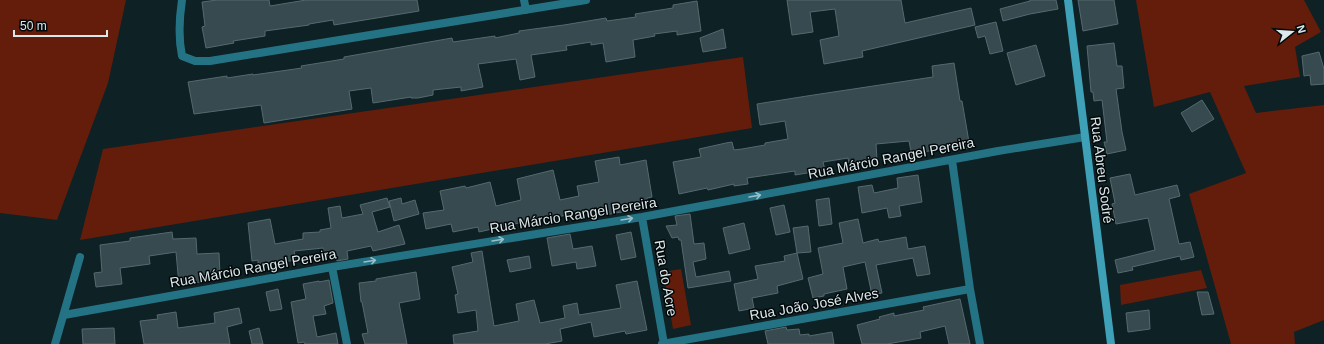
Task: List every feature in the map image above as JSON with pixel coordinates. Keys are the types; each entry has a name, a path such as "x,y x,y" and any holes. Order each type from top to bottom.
{"main road":[{"name":"Rua Abreu Sodré","path":"1068,0 1111,344"}],"street":[{"path":"182,0 179,24 179,43 182,56 195,61 210,61 586,0"},
{"path":"524,0 526,10"},
{"name":"Rua Márcio Rangel Pereira","path":"64,315 332,267 642,217 998,151 1085,137"},
{"path":"952,160 970,289 980,344"},
{"name":"Rua do Acre","path":"642,217 663,344"},
{"path":"56,344 80,257"},
{"path":"332,267 347,344"},
{"name":"Rua João José Alves","path":"663,344 970,289"}],"shaded area":[{"path":"0,0 126,0 108,83 57,220 0,213"},
{"path":"1136,0 1304,0 1321,32 1295,47 1300,77 1244,86 1256,113 1324,105 1324,320 1294,332 1295,344 1231,344 1189,194 1246,173 1210,92 1154,107"},
{"path":"743,57 752,128 80,240 103,149"},
{"path":"681,269 691,325 673,329 663,272"},
{"path":"1201,270 1207,288 1121,305 1120,285"}],"building":[{"path":"217,0 269,0 270,6 306,0 417,0 419,11 334,25 333,20 265,31 265,36 233,41 234,43 206,48 202,27 205,26 202,2"},
{"path":"787,0 901,0 905,23 971,8 975,25 862,51 863,57 824,64 820,40 839,36 835,9 810,12 813,32 792,35"},
{"path":"1030,0 1056,0 1058,9 1003,21 1000,9"},
{"path":"1078,0 1114,0 1118,24 1083,31"},
{"path":"697,1 701,31 677,35 677,31 654,34 655,36 633,40 635,57 606,62 603,43 591,45 591,42 566,46 567,50 531,55 535,77 520,80 516,59 478,64 483,87 461,91 461,87 433,90 433,95 373,103 371,88 349,91 352,109 264,123 261,105 194,114 188,82 227,76 227,78 302,68 301,66 344,59 344,57 452,38 453,42 495,36 495,38 519,33 519,31 606,18 607,21 636,17 635,14 673,8 673,5"},
{"path":"996,22 1003,51 990,54 985,36 978,38 975,27"},
{"path":"723,29 726,48 703,52 700,38"},
{"path":"1114,43 1117,66 1122,66 1124,88 1116,89 1126,150 1107,154 1104,142 1107,142 1102,100 1094,101 1093,92 1091,92 1087,46"},
{"path":"1036,45 1045,76 1016,85 1007,53"},
{"path":"1319,52 1324,69 1324,84 1311,85 1310,75 1304,76 1302,56"},
{"path":"954,63 970,148 955,151 953,147 923,152 923,155 912,157 909,141 876,144 877,160 849,163 848,158 823,162 825,170 795,175 795,171 747,178 748,184 734,186 734,184 708,190 707,188 679,194 673,162 701,157 699,149 726,143 732,142 734,150 765,145 765,143 788,139 785,121 760,125 757,104 933,77 932,66"},
{"path":"1202,100 1214,119 1192,132 1181,113"},
{"path":"619,157 620,165 646,160 652,197 647,198 647,201 644,202 645,204 642,205 643,208 605,215 603,207 551,218 550,216 479,232 478,227 453,232 451,224 426,229 423,213 444,210 440,191 465,186 466,188 490,182 496,206 521,200 517,179 553,170 560,200 579,196 577,186 599,182 595,161"},
{"path":"1130,174 1135,195 1177,185 1180,196 1169,199 1179,244 1190,242 1194,257 1181,260 1180,256 1132,267 1133,270 1118,273 1115,260 1155,250 1148,218 1116,224 1112,204 1115,203 1110,178"},
{"path":"918,175 922,202 899,206 901,216 889,218 887,208 862,213 858,187 872,185 874,193 898,188 897,178"},
{"path":"387,198 390,207 372,212 378,232 399,225 405,244 373,251 371,246 347,251 348,259 337,261 335,254 324,256 323,248 294,251 296,260 258,265 258,260 252,261 248,223 270,219 275,244 303,239 303,233 320,232 320,230 331,228 328,208 340,206 342,218 363,214 360,205"},
{"path":"401,198 402,204 415,200 419,214 394,221 389,201"},
{"path":"829,198 832,224 819,226 816,200"},
{"path":"784,205 790,232 776,235 770,208"},
{"path":"690,214 694,244 704,243 706,259 693,262 696,277 729,271 731,281 688,288 681,240 679,240 678,237 672,238 666,226 677,225 675,216"},
{"path":"858,219 863,243 878,239 879,242 906,237 908,249 925,246 930,274 917,276 913,258 876,265 882,293 872,295 865,262 843,267 847,289 813,298 808,278 823,274 818,248 843,243 839,223"},
{"path":"744,223 750,249 729,254 723,228"},
{"path":"808,226 811,252 797,253 793,228"},
{"path":"172,232 173,239 196,238 197,254 219,253 220,274 200,275 201,282 179,285 176,252 149,256 150,264 120,268 122,284 96,287 94,273 102,272 100,245 130,241 130,238"},
{"path":"631,232 636,257 621,260 616,235"},
{"path":"570,234 573,249 592,246 596,266 577,269 576,262 552,266 547,238"},
{"path":"482,251 494,326 519,321 516,304 534,300 540,323 565,318 563,306 577,303 579,315 621,308 616,285 637,281 647,330 626,334 625,331 594,337 591,322 560,329 562,341 545,344 454,344 453,335 478,331 476,310 458,313 455,295 458,294 452,267 473,262 471,253"},
{"path":"797,253 803,279 777,286 778,293 752,298 754,308 739,311 734,284 758,279 755,266 785,261 784,256"},
{"path":"529,256 531,268 510,272 507,260"},
{"path":"416,272 420,299 399,303 407,344 365,344 362,334 368,333 361,302 359,283 376,281 376,279"},
{"path":"329,280 333,303 324,306 326,314 313,316 317,337 336,333 338,344 298,343 291,302 306,299 303,284"},
{"path":"278,289 282,309 270,311 266,292"},
{"path":"1197,292 1208,292 1214,314 1202,315"},
{"path":"960,299 970,344 949,344 945,326 920,332 921,338 887,344 862,344 857,325 880,319 879,317 894,313 894,316 924,310 923,307"},
{"path":"239,308 242,323 227,327 230,344 144,344 140,321 158,319 157,315 176,312 178,328 215,323 214,313"},
{"path":"1149,310 1150,329 1128,332 1126,313"},
{"path":"786,327 787,330 799,329 800,335 809,334 809,336 832,332 834,344 768,344 765,331"},
{"path":"114,328 115,344 83,344 82,329"},
{"path":"259,328 263,344 252,344 249,331"}]}
